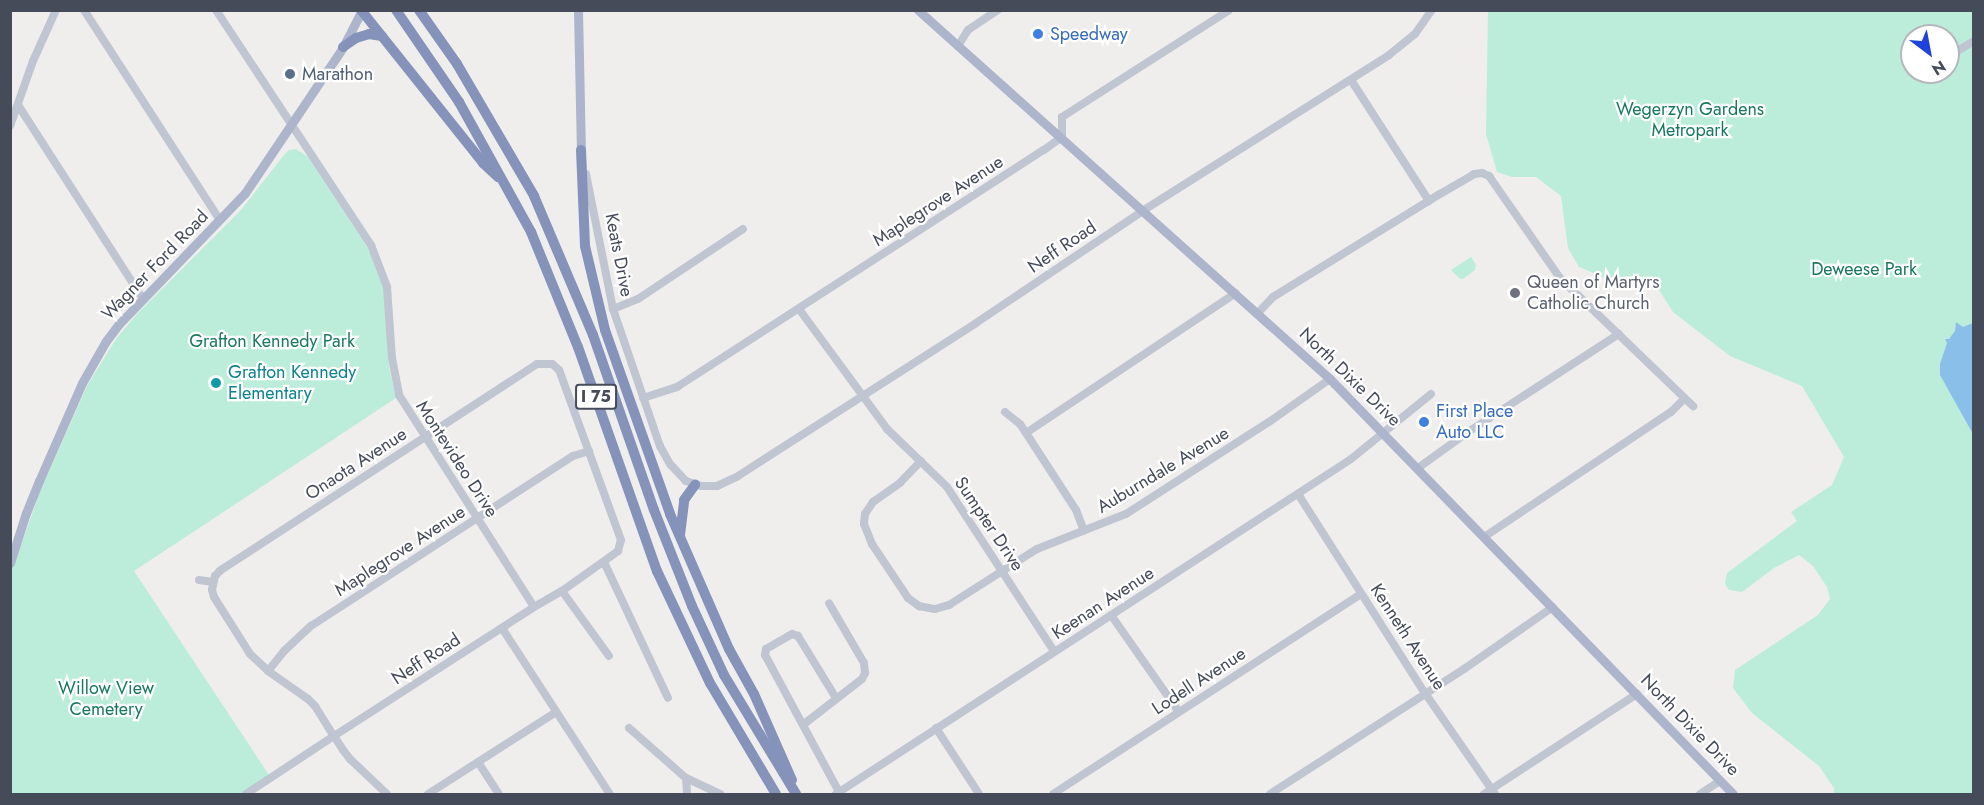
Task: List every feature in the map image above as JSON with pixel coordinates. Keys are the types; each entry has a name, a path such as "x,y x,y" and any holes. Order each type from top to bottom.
{"highway":[{"name":"I 75","path":"396,10 459,102 507,186 549,272 657,571 710,683 741,741 776,795"},
{"name":"I 75","path":"419,10 457,64 534,196 593,335 654,510 692,606 724,675 797,795"},
{"path":"361,11 483,163 507,186"},
{"path":"343,47 356,38 369,34 382,36"},
{"path":"580,150 585,246 605,330 680,538 729,649 784,760 797,795"},
{"path":"680,538 684,500 695,485"}],"main road":[{"name":"Keats Drive","path":"578,10 580,150"},
{"name":"North Dixie Drive","path":"918,10 1330,379 1733,795"},
{"name":"Wagner Ford Road","path":"10,563 26,513 82,383 106,341 245,193 343,47 361,11"}],"street":[{"path":"10,126 33,61 57,10"},
{"path":"84,10 220,220"},
{"name":"Montevideo Drive","path":"216,10 377,257 387,287 395,380 399,395 423,437 534,607"},
{"path":"958,46 968,30 998,10"},
{"path":"1062,137 1062,117 1229,10"},
{"name":"Neff Road","path":"695,485 711,487 724,483 864,395 1144,210 1351,80 1408,41 1432,10"},
{"path":"1960,50 1974,41"},
{"path":"1351,80 1429,201"},
{"path":"18,105 143,299"},
{"name":"Maplegrove Avenue","path":"643,398 677,387 1062,137"},
{"name":"Keats Drive","path":"580,150 613,309 643,398 664,454 677,473 695,485"},
{"path":"1258,313 1273,297 1474,174 1482,172 1489,176 1551,267 1693,406"},
{"path":"613,309 625,306 663,284 743,230"},
{"path":"1026,433 1236,293"},
{"name":"Sumpter Drive","path":"799,309 894,438 947,487 1054,651"},
{"path":"1418,468 1468,432 1619,334"},
{"name":"Onaota Avenue","path":"213,582 220,571 537,364 552,364 559,370 589,451"},
{"name":"Auburndale Avenue","path":"921,461 900,483 873,502 865,517 868,539 902,591 919,606 935,609 948,605 1037,549 1126,514 1269,422 1330,379"},
{"name":"Keenan Avenue","path":"838,793 1356,456 1431,394"},
{"path":"1484,537 1671,412 1684,399"},
{"path":"1005,412 1020,424 1026,433 1076,510 1084,531"},
{"name":"Maplegrove Avenue","path":"268,671 284,651 311,626 573,456 589,451"},
{"name":"Neff Road","path":"246,795 334,736 562,591 620,548 621,540 589,451"},
{"name":"Kenneth Avenue","path":"1298,494 1425,693 1494,792"},
{"path":"604,562 668,698"},
{"path":"199,580 213,582 214,597 250,654 268,671 308,699 350,759 387,795"},
{"path":"562,591 609,656"},
{"name":"Lodell Avenue","path":"1053,795 1361,594"},
{"path":"804,724 862,679 866,669 852,639 829,603"},
{"path":"1270,795 1553,607"},
{"path":"1111,615 1179,712"},
{"path":"502,628 610,795"},
{"path":"836,698 798,636 792,634 769,646 765,655 804,724 838,793"},
{"path":"1484,795 1494,792 1637,694"},
{"path":"428,795 556,712"},
{"path":"630,728 686,778 721,795"},
{"path":"936,728 979,795"},
{"path":"478,762 499,795"},
{"path":"686,778 687,795"},
{"path":"1700,795 1720,781"}],"green space":[{"path":"1488,11 1973,11 1973,794 1834,794 1834,788 1819,766 1752,713 1733,688 1735,670 1818,615 1830,599 1827,587 1813,566 1799,555 1774,568 1742,592 1729,590 1725,584 1727,573 1797,521 1791,512 1832,485 1844,457 1802,386 1730,356 1673,312 1654,282 1632,276 1608,279 1579,267 1568,248 1561,196 1536,177 1512,177 1497,172 1486,134"},
{"path":"296,149 308,157 364,242 377,266 385,292 389,367 396,398 134,571 269,775 240,794 11,794 10,558 16,560 39,494 87,386 116,339 137,314 241,210 284,155 289,150"},
{"path":"1471,257 1476,265 1475,270 1463,279 1459,278 1451,270"}],"water":[{"path":"1956,322 1963,327 1973,323 1973,434 1940,375 1940,364 1947,343 1945,339 1949,339 1955,331"}],"place":[{"name":"Speedway","path":"1038,34"},
{"name":"Marathon","path":"290,74"},
{"name":"Queen of Martyrs Catholic Church","path":"1515,293"},
{"name":"Grafton Kennedy Elementary","path":"216,383"},
{"name":"First Place Auto LLC","path":"1424,422"}],"park label":[{"name":"Wegerzyn Gardens Metropark","path":"1690,120"},
{"name":"Deweese Park","path":"1864,269"},
{"name":"Grafton Kennedy Park","path":"272,341"},
{"name":"Willow View Cemetery","path":"106,699"}]}
